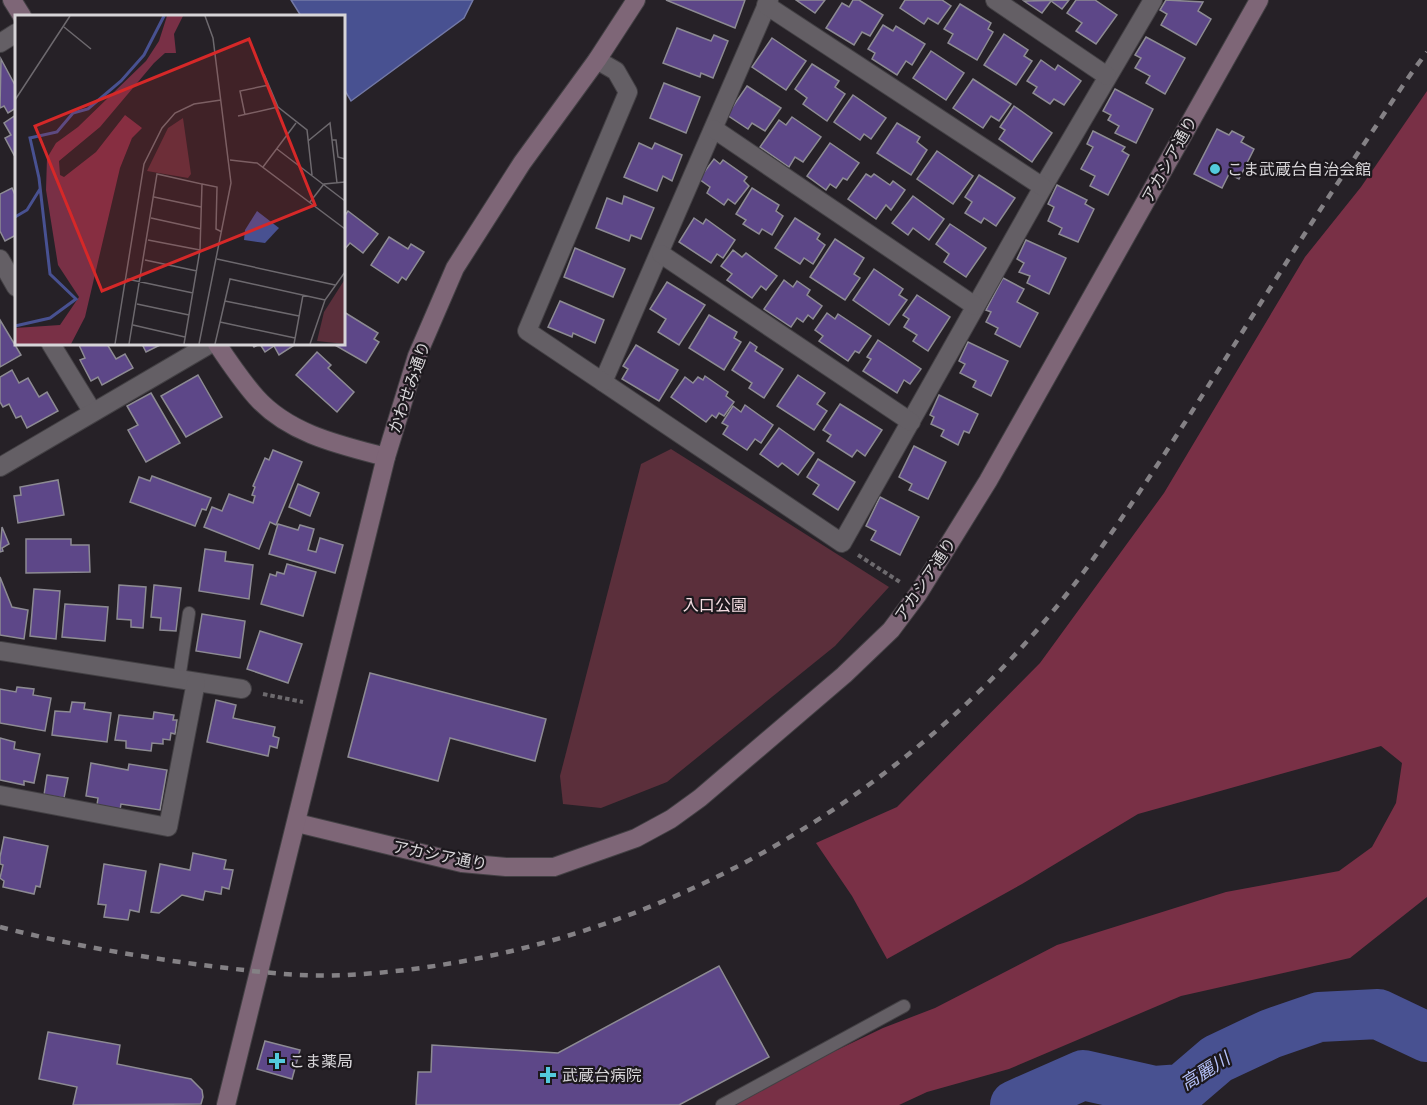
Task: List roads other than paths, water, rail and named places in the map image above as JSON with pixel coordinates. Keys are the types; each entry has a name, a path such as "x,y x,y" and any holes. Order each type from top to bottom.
{"street":[{"path":"12,0 21,15"},
{"name":"かわせみ通り","path":"226,1105 386,457 417,356 455,268 522,163 597,60 636,0"},
{"path":"995,0 1107,76"},
{"path":"597,60 616,71 628,92 527,332 842,543 1043,187 1153,0"},
{"path":"603,381 661,254 768,2 1043,187"},
{"name":"アカシア通り","path":"297,823 462,863 506,867 554,867 636,838 671,819 700,798 844,675 891,630 918,594 988,481 1252,3"},
{"path":"0,43 15,34"},
{"path":"714,129 975,306"},
{"path":"661,254 911,422"},
{"path":"0,259 15,285"},
{"path":"52,345 92,411"},
{"path":"0,467 92,411 208,345"},
{"path":"218,345 257,398 278,416 330,443 386,457"},
{"path":"0,651 242,689"},
{"path":"0,795 168,827 187,681"}],"lane":[{"path":"187,681 189,613"},
{"path":"722,1105 904,1006"}],"water":[{"path":"291,0 473,0 464,18 351,101 345,91 345,15 300,15"}],"waterway":[{"name":"高麗川","path":"1015,1105 1083,1075 1154,1091 1182,1089 1217,1059 1270,1034 1319,1017 1378,1014 1427,1037"}],"railway":[{"path":"0,927 84,946 198,964 287,974 347,975 457,962 565,937 669,899 769,849 862,790 949,720 1027,642 1096,555 1131,504 1330,195 1427,52"}],"place":[{"name":"こま武蔵台自治会館","path":"1215,169"},
{"name":"こま薬局","path":"277,1061"},
{"name":"武蔵台病院","path":"548,1075"}],"park label":[{"name":"入口公園","path":"715,605"}]}
